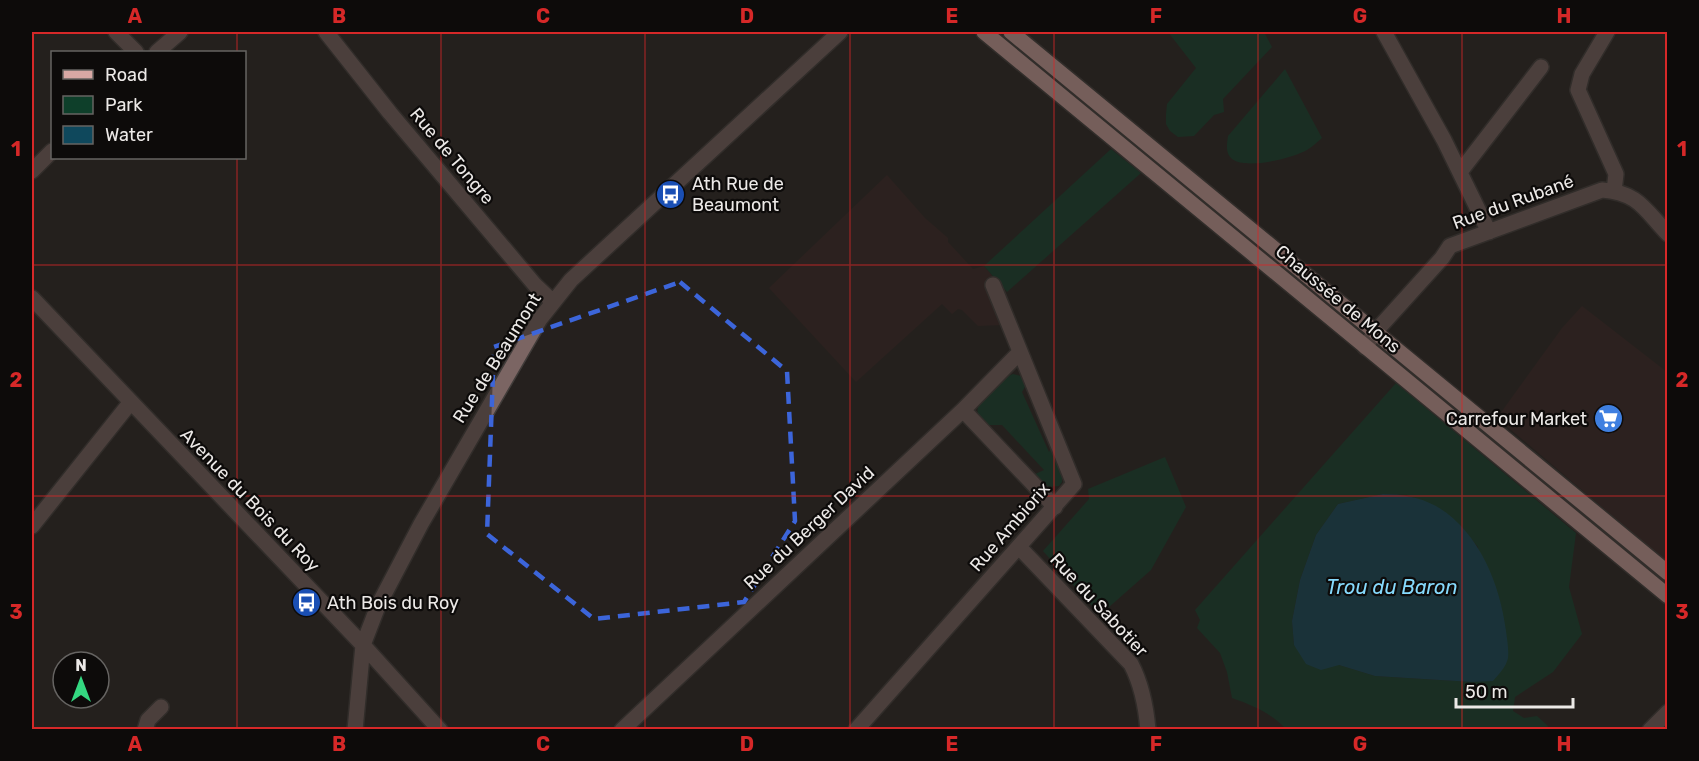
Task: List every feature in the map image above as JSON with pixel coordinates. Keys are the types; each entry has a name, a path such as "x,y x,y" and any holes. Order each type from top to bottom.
{"main road":[{"name":"Chaussée de Mons","path":"984,32 1668,596"},
{"name":"Chaussée de Mons","path":"1011,32 1668,573"}],"street":[{"path":"116,32 135,51"},
{"path":"158,51 180,32"},
{"name":"Rue de Tongre","path":"326,32 390,113 535,285 553,302"},
{"name":"Rue de Beaumont","path":"355,729 363,645 378,606 421,524 540,319 571,280 840,32"},
{"path":"1384,32 1460,172 1489,232"},
{"path":"1607,32 1585,67 1578,90 1616,174 1614,191 1625,193 1636,199 1668,234"},
{"path":"1460,172 1541,67"},
{"path":"32,171 51,152"},
{"name":"Rue du Rubané","path":"1365,347 1376,331 1442,258 1450,246 1602,190 1614,191"},
{"name":"Rue Ambiorix","path":"856,729 1074,484 993,285"},
{"name":"Avenue du Bois du Roy","path":"32,298 363,645 440,729"},
{"name":"Rue du Berger David","path":"622,729 963,410 1020,352"},
{"path":"32,526 130,403"},
{"path":"963,410 1055,507"},
{"name":"Rue du Sabotier","path":"1019,547 1131,664 1143,694 1148,729"},
{"path":"145,729 148,720 161,707"},
{"path":"1650,729 1668,712"}],"highlighted area":[{"path":"680,282 787,371 795,521 744,602 594,619 487,534 494,347"}],"shaded area":[{"path":"887,175 925,218 948,238 948,242 973,269 984,266 997,281 1002,325 978,326 962,310 958,309 952,314 942,304 856,382 769,288"},
{"path":"1582,306 1667,372 1667,562 1497,418 1562,328"}],"green space":[{"path":"1168,32 1264,32 1272,47 1223,99 1224,112 1214,115 1194,136 1178,137 1170,131 1166,124 1167,104 1196,68"},
{"path":"1285,69 1322,138 1307,150 1281,159 1248,163 1232,159 1227,151 1228,136"},
{"path":"1111,149 1141,173 1007,292 984,266"},
{"path":"1013,374 1021,376 1026,385 1022,392 1049,452 1052,446 1062,469 1062,482 1059,486 1044,487 1033,475 1044,470 1002,425 984,425 979,417 978,407 983,398 998,383"},
{"path":"1396,383 1576,533 1569,587 1582,634 1553,672 1515,697 1513,711 1524,718 1537,716 1548,726 1547,729 1286,729 1261,710 1232,698 1227,672 1220,653 1197,628 1200,620 1195,610","holes":["1383,494 1407,495 1437,507 1463,529 1478,547 1493,680 1472,682 1375,676 1339,665 1294,645 1292,621 1300,580 1316,535 1338,504"]},
{"path":"1165,457 1186,507 1151,570 1100,615 1043,551 1089,499 1088,489"}],"water":[{"name":"Trou du Baron","path":"1383,494 1410,497 1436,506 1464,529 1485,560 1499,595 1508,655 1502,670 1493,681 1472,682 1375,676 1339,665 1321,670 1306,664 1294,645 1292,621 1300,580 1316,535 1338,504"}],"place":[{"name":"Ath Rue de Beaumont","path":"671,194"},
{"name":"Carrefour Market","path":"1608,419"},
{"name":"Ath Bois du Roy","path":"306,603"}]}
